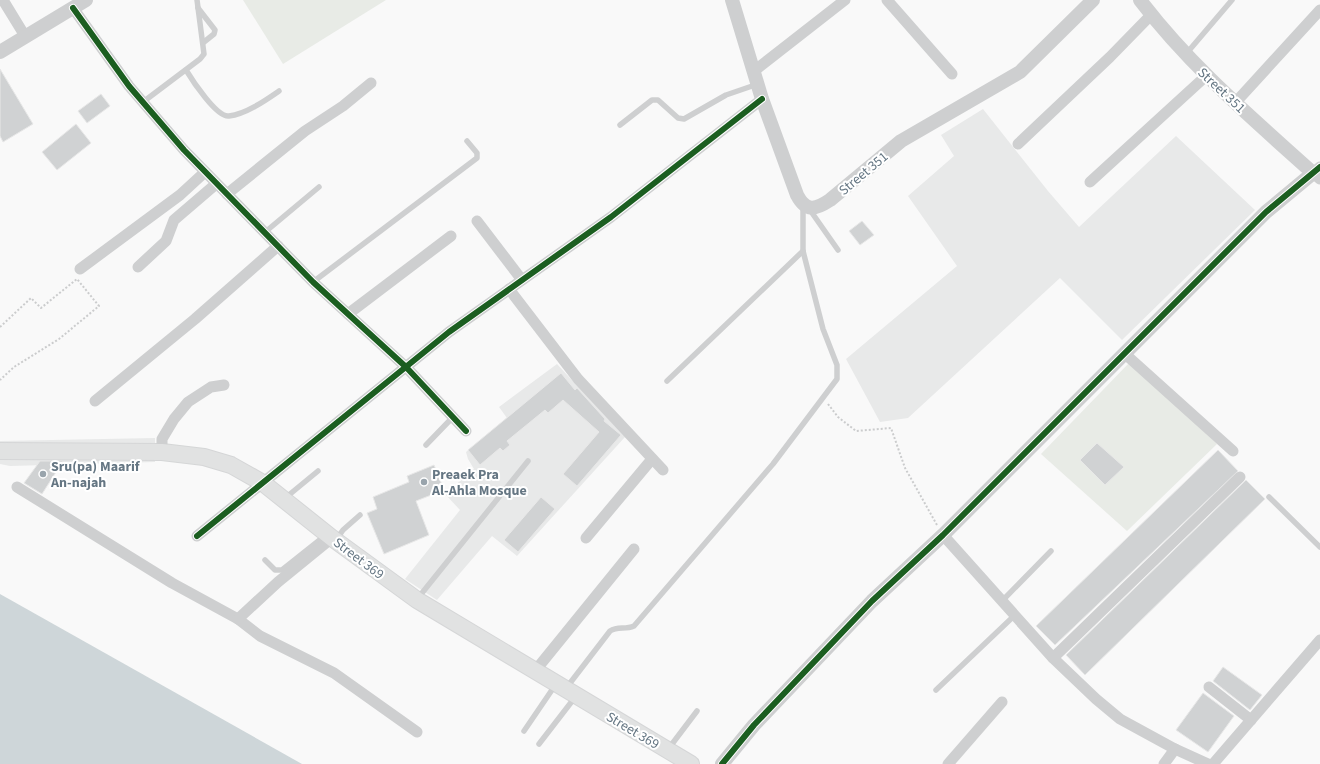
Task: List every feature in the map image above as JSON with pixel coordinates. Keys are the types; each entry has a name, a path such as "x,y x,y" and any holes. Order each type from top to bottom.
{"main road":[{"name":"Street 369","path":"0,451 162,452 204,458 231,465 263,483 332,537 417,600 672,755 691,764"}],"street":[{"path":"3,0 25,36"},
{"path":"0,52 86,0"},
{"path":"756,77 845,0"},
{"path":"887,0 952,74"},
{"name":"Street 351","path":"806,206 821,206 901,141 1020,72 1093,0"},
{"name":"Street 351","path":"1141,0 1151,15 1206,76 1235,103 1318,173"},
{"path":"733,1 762,99 797,194 806,206"},
{"path":"73,8 129,86 204,172 313,282 406,367 466,431"},
{"path":"1235,103 1320,10"},
{"path":"1018,144 1110,57 1151,15"},
{"path":"1090,182 1206,76"},
{"path":"227,194 305,131 343,106 371,83"},
{"path":"197,536 449,332 611,217 762,99"},
{"path":"80,269 180,195 204,172"},
{"path":"722,764 754,725 801,674 872,602 943,535 1266,212 1318,173"},
{"path":"138,267 166,241 174,220 216,184"},
{"path":"477,221 522,280"},
{"path":"348,314 452,236"},
{"path":"95,401 195,319 278,246"},
{"path":"509,289 578,379 663,470"},
{"path":"1124,353 1233,451"},
{"path":"162,452 162,439 164,434 188,402 211,387 224,385"},
{"path":"586,538 652,458"},
{"path":"1054,658 1240,477"},
{"path":"17,487 172,583 238,619 260,636 334,673 416,732"},
{"path":"943,535 1054,658 1096,699 1120,719 1175,749 1208,764"},
{"path":"238,619 278,582 332,537"},
{"path":"535,671 634,549"},
{"path":"1213,764 1320,640"},
{"path":"1209,687 1251,720"},
{"path":"948,764 1002,702"},
{"path":"1164,764 1175,749"}],"lane":[{"path":"143,102 186,70 204,54 204,42 198,0"},
{"path":"1186,54 1232,0"},
{"path":"198,8 215,30 214,34 204,42"},
{"path":"186,70 208,100 222,114 229,117 260,105 279,92"},
{"path":"620,125 652,100 658,100 678,118 684,119 756,77"},
{"path":"313,282 477,158 477,153 467,141"},
{"path":"264,234 319,187"},
{"path":"806,206 838,250"},
{"path":"524,731 566,690 610,631 616,628 628,628 634,626 773,464 837,379 837,366 823,329 803,251 806,206"},
{"path":"667,381 803,251"},
{"path":"426,445 453,417"},
{"path":"417,600 528,461"},
{"path":"284,499 318,471"},
{"path":"1269,497 1320,547"},
{"path":"265,560 275,570 282,570 343,530 360,515"},
{"path":"1002,601 1051,551"},
{"path":"936,690 1015,615"},
{"path":"539,744 566,690"},
{"path":"672,755 697,711"}],"path":[{"path":"0,326 31,298 41,308 77,279 99,306 60,339 14,367 0,380"},
{"path":"823,397 838,417 856,431 891,428 905,468 943,535"}],"shaded area":[{"path":"243,0 386,0 283,64"},
{"path":"983,109 1048,191 1079,227 1176,136 1255,210 1122,340 1060,278 908,418 880,422 846,359 957,266 908,196 954,156 941,135"},
{"path":"1130,362 1217,444 1127,531 1041,454"},
{"path":"557,364 625,437 517,556 492,536 437,600 405,579 460,510 445,494 474,469 466,452 507,418 499,407"},
{"path":"155,438 155,462 10,466 0,464 0,441"},
{"path":"0,594 302,764 0,764"}],"building":[{"path":"0,69 33,124 3,142 0,136"},
{"path":"101,94 110,106 87,123 78,111"},
{"path":"76,124 91,143 57,170 42,152"},
{"path":"862,221 874,235 860,245 849,231"},
{"path":"561,373 575,390 577,388 605,419 604,421 621,435 577,486 563,474 599,432 563,400 548,413 545,410 507,441 510,445 503,451 500,448 480,465 468,450"},
{"path":"1097,443 1124,467 1105,485 1080,460"},
{"path":"1218,450 1238,471 1055,645 1036,626"},
{"name":"Sru(pa) Maarif An-najah","path":"40,461 63,461 42,494 24,483"},
{"path":"434,465 444,490 416,501 429,535 384,554 367,513 377,509 373,497 409,482 407,476"},
{"path":"1246,480 1265,499 1085,675 1066,655"},
{"path":"541,497 555,509 518,552 504,540"},
{"path":"1223,667 1262,695 1250,710 1213,681"},
{"path":"1203,693 1234,716 1208,752 1176,730"}],"cycle path":[{"path":"73,8 129,86 184,150 313,282 406,367 466,431"},
{"path":"197,536 449,332 611,217 762,99"},
{"path":"722,764 754,725 872,601 943,535 1266,212 1320,167"}],"place":[{"name":"Sru(pa) Maarif An-najah","path":"43,474"},
{"name":"Preaek Pra Al-Ahla Mosque","path":"424,482"}]}
